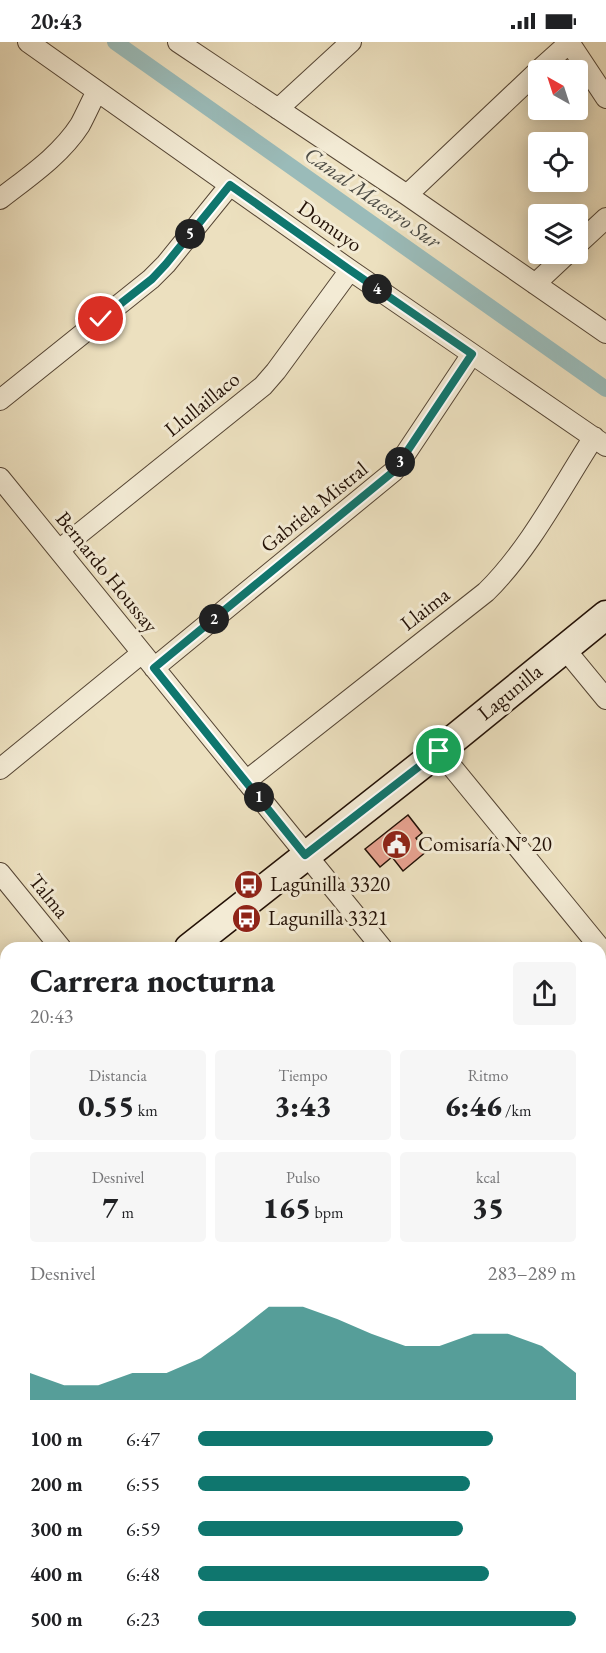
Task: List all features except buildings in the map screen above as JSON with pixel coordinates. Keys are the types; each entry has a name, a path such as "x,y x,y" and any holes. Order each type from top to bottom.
{"main road":[{"name":"Lagunilla","path":"196,942 439,751 606,615"}],"street":[{"name":"Domuyo","path":"28,42 350,270 600,442"},
{"path":"178,42 407,195 606,333"},
{"path":"278,109 351,42"},
{"path":"550,60 569,42 606,98"},
{"path":"407,195 528,81"},
{"path":"0,199 50,159 69,140 80,125 97,91"},
{"path":"0,400 152,279 230,185"},
{"path":"588,235 606,218"},
{"path":"535,284 556,264"},
{"name":"Llullaillaco","path":"59,550 263,386 350,270"},
{"name":"Gabriela Mistral","path":"0,769 148,660 394,471 472,354"},
{"name":"Llaima","path":"246,781 500,579 600,442"},
{"name":"Bernardo Houssay","path":"0,478 377,942"},
{"path":"564,648 606,699"},
{"path":"439,751 595,942"},
{"name":"Talma","path":"0,873 56,942"}],"waterway":[{"name":"Canal Maestro Sur","path":"115,42 606,389"}],"place":[{"name":"Comisaría N° 20","path":"397,844"},
{"name":"Lagunilla 3320","path":"249,884"},
{"name":"Lagunilla 3321","path":"247,918"}],"route":[{"path":"101,319 152,279 230,185 472,354 394,471 154,668 305,855 439,751"}]}
